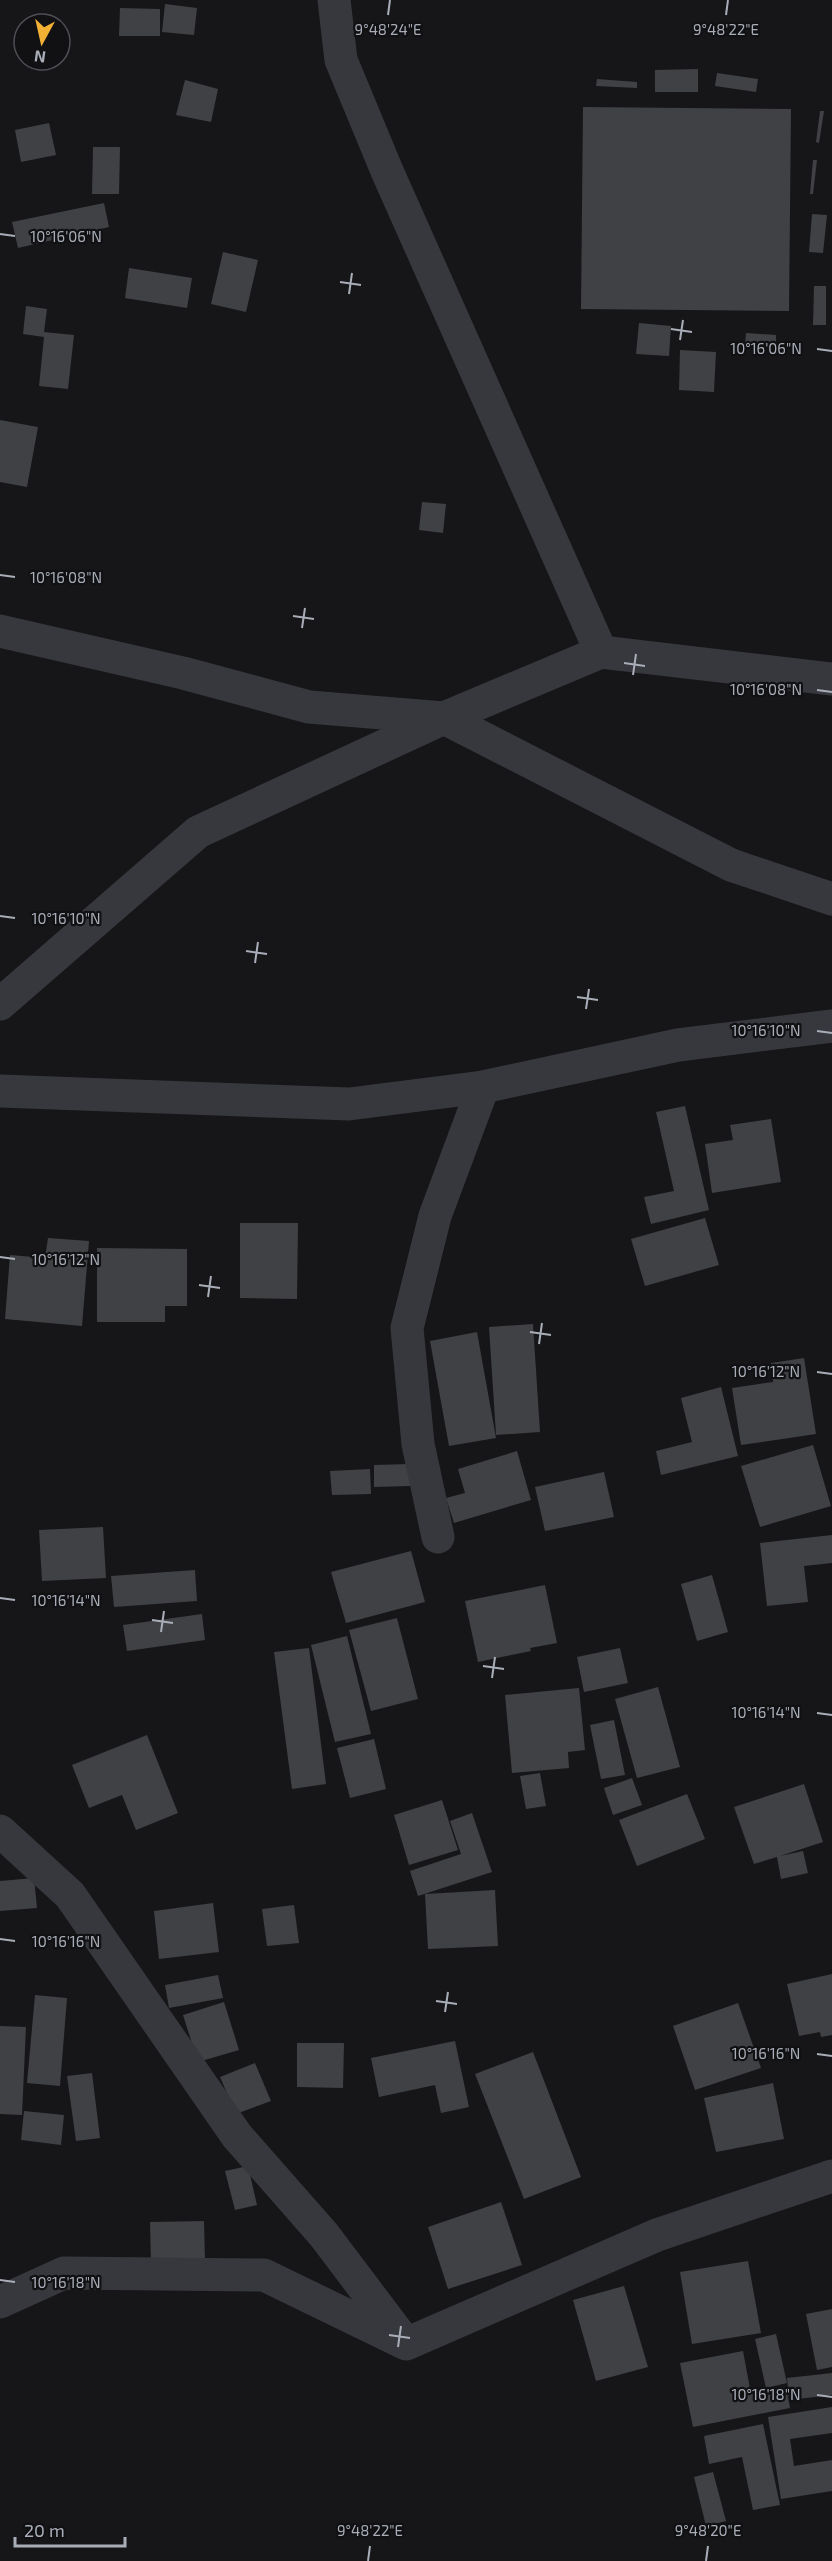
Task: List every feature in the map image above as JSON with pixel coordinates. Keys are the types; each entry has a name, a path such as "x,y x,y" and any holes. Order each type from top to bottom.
{"street":[{"path":"334,0 341,60 397,193 600,652"},
{"path":"0,631 183,673 309,707 444,717 731,865 832,899"},
{"path":"0,1004 198,832 444,717 600,652 832,679"},
{"path":"0,1091 349,1104 483,1087 678,1045 832,1026"},
{"path":"438,1537 418,1444 407,1328 435,1216 483,1087"},
{"path":"0,1831 70,1895 237,2136 324,2235 406,2344"},
{"path":"0,2302 64,2273 264,2275 406,2344 657,2235 832,2176"}],"building":[{"path":"165,4 197,8 194,35 162,32"},
{"path":"120,8 160,9 160,36 119,36"},
{"path":"698,69 698,92 655,92 655,70"},
{"path":"717,73 758,79 756,92 715,86"},
{"path":"597,79 637,82 637,88 596,86"},
{"path":"185,80 218,89 211,122 176,115"},
{"path":"583,107 791,109 789,311 581,309"},
{"path":"820,111 824,111 819,143 816,142"},
{"path":"49,123 56,155 21,162 15,130"},
{"path":"93,147 120,147 119,194 92,194"},
{"path":"813,160 817,160 813,194 810,194"},
{"path":"104,203 109,227 18,248 12,222"},
{"path":"812,214 827,215 823,253 809,252"},
{"path":"223,252 258,260 246,312 211,304"},
{"path":"129,268 192,278 187,308 125,298"},
{"path":"814,286 826,286 826,325 813,325"},
{"path":"26,306 47,309 44,332 74,335 68,389 39,386 44,337 23,334"},
{"path":"639,323 671,326 669,356 636,354"},
{"path":"746,333 776,335 776,346 745,345"},
{"path":"680,350 716,352 714,392 679,390"},
{"path":"0,420 38,427 27,487 0,482"},
{"path":"422,502 446,504 443,533 419,530"},
{"path":"685,1106 709,1210 651,1224 644,1197 674,1191 656,1112"},
{"path":"771,1119 781,1182 712,1193 705,1144 733,1140 730,1125"},
{"path":"705,1218 719,1265 645,1286 631,1239"},
{"path":"240,1223 298,1223 297,1299 240,1298"},
{"path":"48,1238 89,1241 82,1326 5,1319 10,1255 45,1258"},
{"path":"97,1248 187,1249 187,1306 165,1306 165,1322 97,1322"},
{"path":"533,1324 540,1432 496,1435 489,1327"},
{"path":"477,1332 496,1438 449,1446 430,1341"},
{"path":"804,1358 816,1434 741,1445 732,1388 773,1382 771,1363"},
{"path":"721,1387 738,1456 661,1475 656,1451 692,1442 681,1398"},
{"path":"813,1445 831,1506 760,1527 741,1466"},
{"path":"517,1451 531,1500 454,1523 446,1498 465,1493 458,1469"},
{"path":"410,1464 410,1486 374,1487 374,1465"},
{"path":"370,1469 371,1494 332,1495 330,1471"},
{"path":"604,1472 614,1517 545,1531 535,1487"},
{"path":"103,1527 106,1578 42,1581 39,1530"},
{"path":"832,1535 832,1563 804,1566 808,1602 767,1606 760,1543"},
{"path":"411,1551 425,1602 346,1623 331,1572"},
{"path":"195,1570 197,1601 114,1607 111,1576"},
{"path":"712,1575 728,1632 697,1641 681,1584"},
{"path":"545,1585 557,1643 478,1662 465,1601"},
{"path":"202,1614 205,1640 127,1651 123,1625"},
{"path":"397,1618 418,1699 371,1711 349,1630"},
{"path":"347,1636 371,1734 335,1742 311,1645"},
{"path":"309,1648 326,1784 292,1789 274,1652"},
{"path":"620,1648 628,1683 584,1692 577,1657"},
{"path":"658,1687 680,1767 637,1778 615,1699"},
{"path":"579,1688 585,1750 568,1752 569,1768 512,1773 505,1695"},
{"path":"614,1720 625,1775 601,1779 590,1725"},
{"path":"147,1735 178,1813 136,1830 122,1795 89,1808 72,1765"},
{"path":"374,1739 386,1789 350,1798 337,1748"},
{"path":"540,1773 546,1806 526,1809 520,1776"},
{"path":"632,1778 642,1805 613,1815 604,1788"},
{"path":"804,1784 823,1842 780,1856 803,1851 808,1873 781,1879 777,1857 754,1864 734,1807"},
{"path":"687,1794 705,1839 637,1866 619,1820"},
{"path":"442,1800 458,1850 409,1865 394,1815"},
{"path":"472,1813 492,1872 418,1896 410,1871 461,1854 450,1821"},
{"path":"34,1878 37,1908 0,1911 0,1881"},
{"path":"495,1890 498,1946 428,1949 425,1894"},
{"path":"213,1903 219,1952 159,1959 154,1911"},
{"path":"294,1905 299,1943 267,1946 262,1909"},
{"path":"832,1974 832,2035 821,2037 820,2032 799,2036 787,1984"},
{"path":"218,1975 223,1998 169,2008 165,1985"},
{"path":"35,1995 67,1998 60,2086 27,2083"},
{"path":"224,2002 239,2050 198,2062 183,2015"},
{"path":"738,2003 761,2068 695,2090 673,2026"},
{"path":"0,2026 26,2027 22,2115 0,2114"},
{"path":"455,2041 469,2107 441,2113 435,2085 379,2097 371,2058"},
{"path":"297,2043 344,2043 343,2088 297,2087"},
{"path":"533,2052 581,2177 524,2199 475,2074"},
{"path":"255,2063 271,2101 236,2114 220,2077"},
{"path":"92,2073 100,2138 76,2141 67,2076"},
{"path":"773,2083 784,2139 716,2152 704,2098"},
{"path":"24,2111 64,2115 61,2145 21,2140"},
{"path":"248,2166 257,2205 235,2210 225,2171"},
{"path":"501,2202 522,2265 448,2289 428,2227"},
{"path":"204,2221 205,2262 151,2264 150,2222"},
{"path":"748,2261 761,2333 692,2344 680,2272"},
{"path":"624,2286 648,2367 596,2381 573,2300"},
{"path":"832,2309 832,2367 817,2370 806,2314"},
{"path":"776,2334 787,2383 766,2388 755,2339"},
{"path":"743,2351 751,2394 786,2387 790,2408 693,2427 680,2363"},
{"path":"832,2373 832,2395 789,2400 787,2378"},
{"path":"832,2407 832,2433 790,2439 794,2466 832,2460 832,2491 781,2499 768,2417"},
{"path":"763,2424 780,2505 753,2510 742,2457 709,2464 704,2436"},
{"path":"713,2472 726,2521 706,2526 694,2477"}]}
